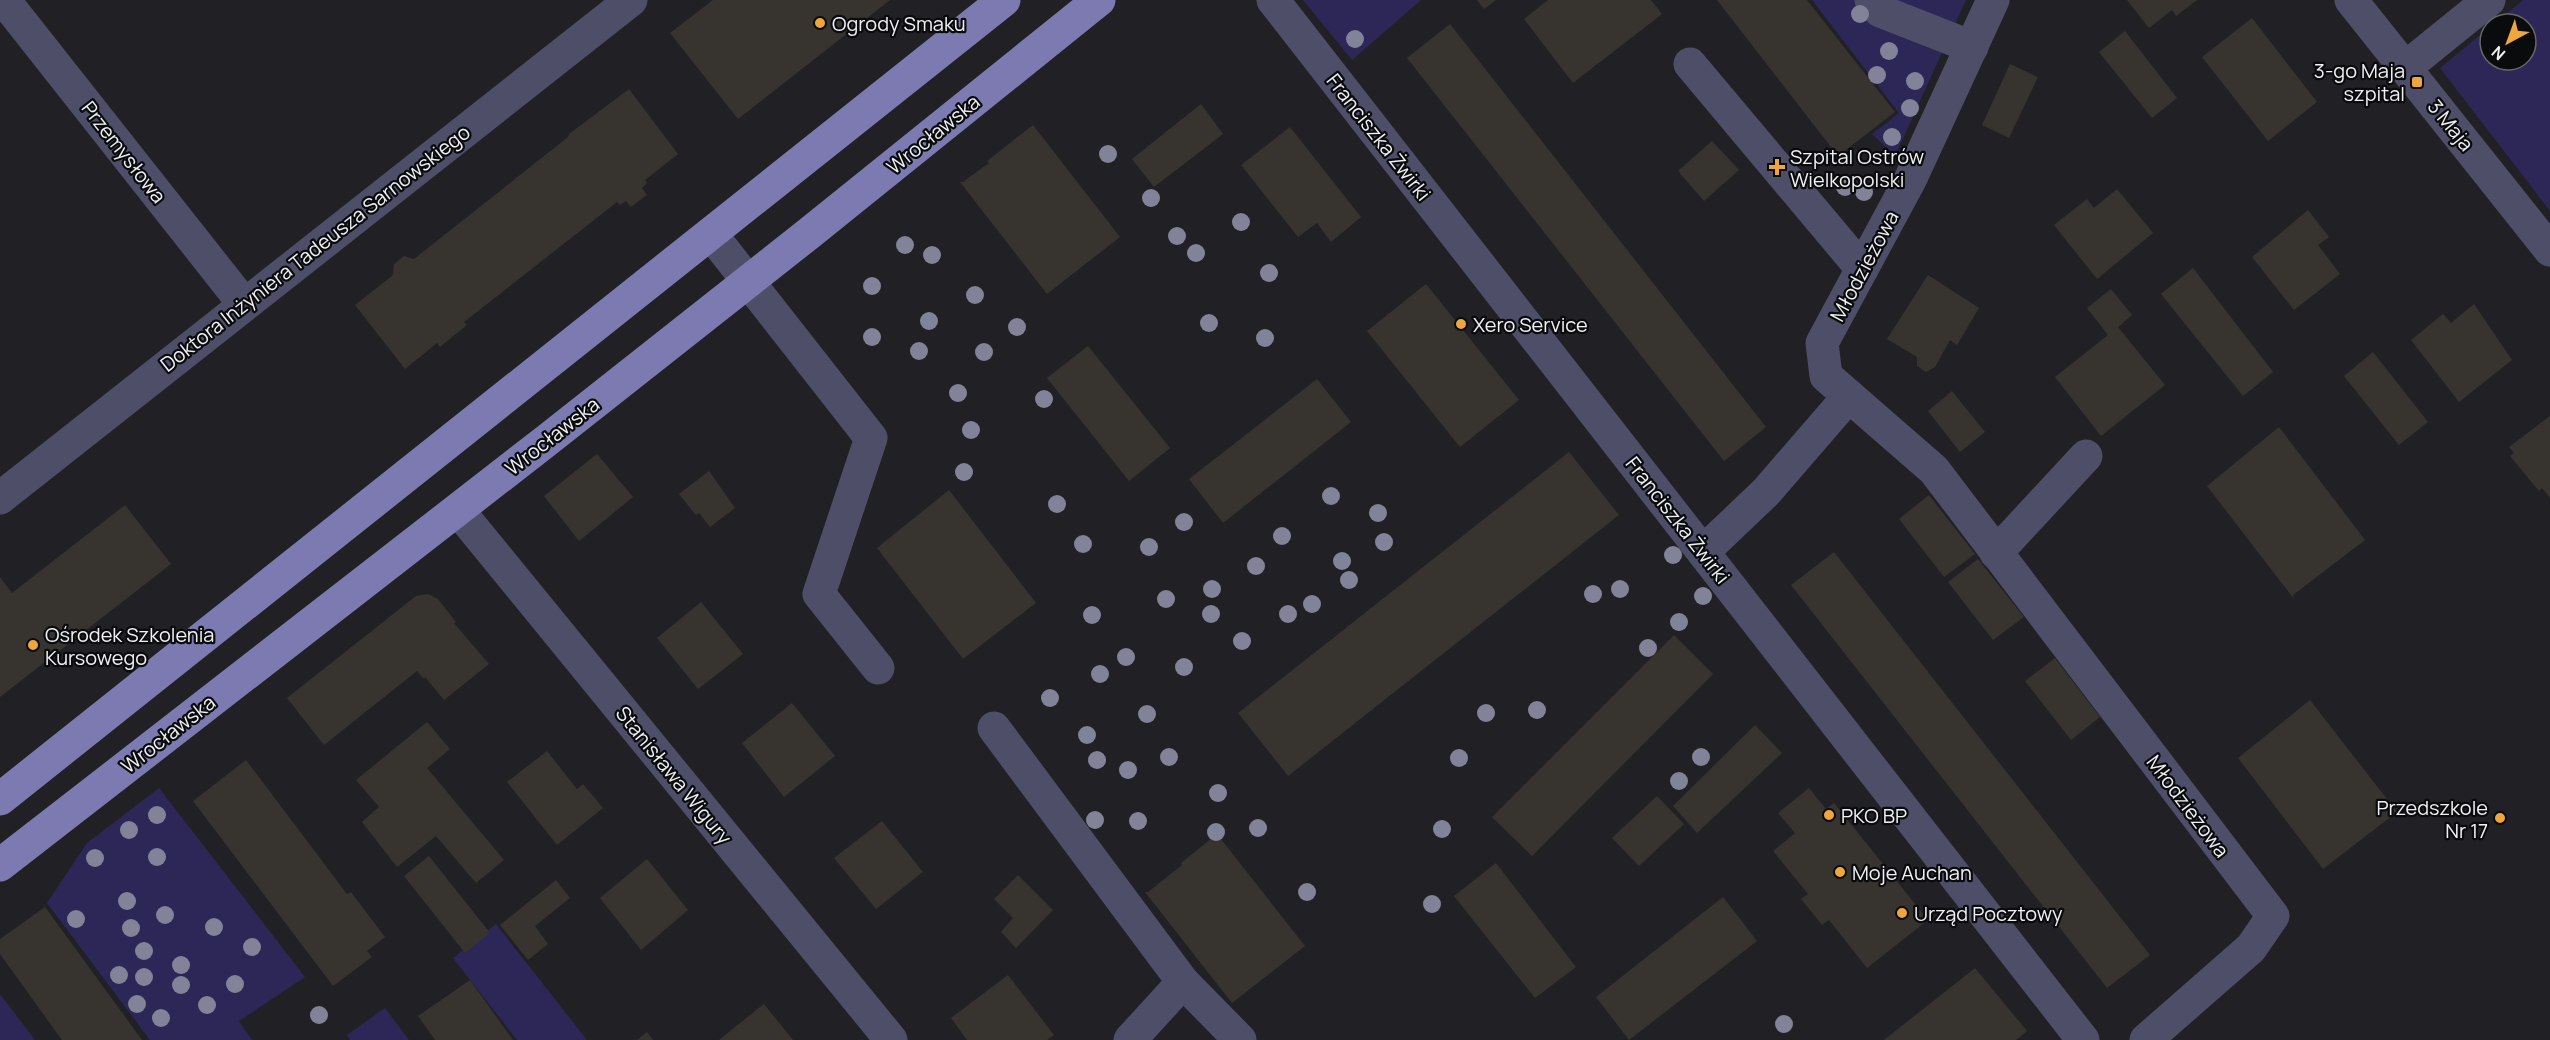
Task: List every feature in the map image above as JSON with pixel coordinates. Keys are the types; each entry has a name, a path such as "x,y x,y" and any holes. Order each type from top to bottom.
{"main road":[{"path":"0,799 1004,0"},
{"name":"Wrocławska","path":"0,865 749,281 1098,0"}],"street":[{"name":"Przemysłowa","path":"4,0 244,304"},
{"name":"Doktora Inżyniera Tadeusza Sarnowskiego","path":"0,498 631,0"},
{"name":"Franciszka Żwirki","path":"1273,0 2083,1040"},
{"path":"1871,0 1880,11 1972,47"},
{"name":"Młodzieżowa","path":"1993,0 1910,180 1822,344 1826,376 1934,470 2273,916 2250,948 2146,1040"},
{"name":"3 Maja","path":"2351,0 2550,250"},
{"path":"2405,68 2489,0"},
{"path":"1690,64 1862,269"},
{"path":"711,234 871,438 819,594 878,668"},
{"path":"1703,552 1766,492 1849,396"},
{"path":"1996,553 2086,456"},
{"name":"Stanisława Wigury","path":"458,510 891,1040"},
{"path":"994,728 1184,982 1240,1040"},
{"path":"1130,1040 1184,982"}],"shaded area":[{"path":"1303,0 1421,0 1352,60"},
{"path":"1812,0 1966,0 1895,156 1872,134 1899,113"},
{"path":"2523,0 2550,0 2550,211 2440,68 2478,37 2478,72 2538,72 2538,12 2508,12"},
{"path":"159,788 305,977 239,1021 252,1040 150,1040 47,903 87,843"},
{"path":"496,924 587,1040 517,1040 453,958"},
{"path":"0,994 35,1040 0,1040"},
{"path":"385,1008 409,1040 350,1040 347,1035"}],"building":[{"path":"713,0 890,0 738,119 670,33"},
{"path":"1477,0 1496,0 1484,9"},
{"path":"1548,0 1651,0 1662,14 1573,83 1524,19"},
{"name":"Szpital Ostrów Wielkopolski","path":"1717,0 1807,0 1895,112 1838,156"},
{"path":"2127,0 2197,0 2176,16 2172,10 2149,28"},
{"path":"2252,18 2317,102 2268,141 2202,57"},
{"path":"1450,24 1766,427 1724,461 1407,58"},
{"path":"2125,31 2177,98 2152,118 2099,52"},
{"path":"2010,64 2038,77 2009,138 1982,125"},
{"path":"629,89 678,154 645,180 647,183 642,188 647,195 631,207 626,201 620,205 617,202 464,322 467,325 440,347 437,343 405,369 355,305 393,275 394,264 404,256 414,259 569,134"},
{"path":"1201,104 1223,134 1154,187 1132,159"},
{"path":"1033,125 1120,237 1047,294 960,182 989,163 987,161"},
{"path":"1290,127 1361,217 1331,242 1317,223 1298,237 1241,165"},
{"path":"1712,141 1739,170 1704,201 1678,171"},
{"path":"2117,189 2153,233 2097,279 2054,225 2087,199 2094,208"},
{"path":"2308,210 2329,237 2318,245 2340,274 2294,310 2252,257"},
{"path":"2193,268 2273,372 2243,396 2161,294"},
{"path":"1928,275 1979,308 1957,345 1950,340 1935,367 1926,372 1917,366 1917,357 1887,339"},
{"path":"1426,284 1519,400 1460,447 1367,331"},
{"path":"2111,289 2132,315 2118,327 2165,385 2101,436 2055,377 2108,335 2087,308"},
{"path":"2474,304 2512,360 2459,402 2411,340 2443,314 2451,323"},
{"path":"1088,346 1170,448 1129,481 1047,378"},
{"path":"2373,352 2428,422 2399,445 2344,376"},
{"path":"1317,379 1351,422 1223,523 1189,479"},
{"path":"1952,391 1985,432 1960,452 1928,411"},
{"path":"2550,416 2550,498 2542,488 2539,491 2510,456 2514,453 2509,447"},
{"path":"2279,427 2365,540 2293,595 2294,599 2207,486"},
{"path":"1569,452 1619,515 1288,776 1238,713"},
{"path":"597,454 633,497 579,541 544,496"},
{"path":"709,471 735,508 710,527 699,513 696,515 679,494"},
{"path":"949,490 1036,603 963,659 877,548"},
{"path":"1929,495 1975,554 1944,577 1899,519"},
{"name":"Ośrodek Szkolenia Kursowego","path":"125,505 171,564 0,697 0,577 12,593"},
{"path":"1834,552 2150,955 2107,988 1791,585"},
{"path":"1978,559 2024,617 1993,640 1948,582"},
{"path":"428,594 438,599 456,622 454,623 489,664 444,700 417,671 324,745 287,698 416,596"},
{"path":"701,602 743,654 698,689 657,638"},
{"path":"1674,635 1713,674 1532,856 1492,817"},
{"path":"2055,658 2100,717 2071,740 2025,681"},
{"path":"2310,700 2397,812 2323,869 2238,758"},
{"path":"792,703 835,756 784,797 742,743"},
{"path":"427,722 450,749 427,768 504,860 476,883 436,836 397,867 362,822 379,807 356,780"},
{"path":"1755,725 1782,753 1697,833 1673,806"},
{"path":"547,751 577,789 583,784 603,808 557,845 507,782"},
{"path":"246,760 347,894 351,892 385,937 367,951 372,957 333,986 193,801"},
{"name":"Moje Auchan","path":"1809,788 1826,809 1834,803 1928,920 1867,968 1829,920 1822,925 1801,899 1808,894 1773,851 1795,833 1778,813"},
{"path":"1657,796 1684,824 1639,866 1612,838"},
{"path":"882,821 923,872 876,909 834,858"},
{"path":"1217,834 1305,946 1232,1003 1145,892 1182,865 1181,863"},
{"path":"429,856 490,933 465,953 404,876"},
{"path":"647,859 688,910 641,950 600,898"},
{"path":"1496,863 1576,967 1535,998 1454,896"},
{"path":"1018,875 1053,910 1016,948 1001,932 1013,918 994,899"},
{"path":"556,880 570,898 535,926 548,944 528,960 500,925"},
{"path":"1723,897 1757,941 1629,1040 1596,997"},
{"path":"45,907 142,1040 62,1040 0,954 0,939"},
{"path":"1975,968 2027,1031 2016,1040 1884,1040"},
{"path":"1008,975 1054,1035 1047,1040 967,1040 951,1018"},
{"path":"470,980 513,1040 435,1040 418,1016"},
{"path":"764,1004 793,1040 719,1040 755,1011"},
{"path":"647,1032 653,1040 637,1040"}],"place":[{"name":"Ogrody Smaku","path":"820,23"},
{"name":"3-go Maja szpital","path":"2417,82"},
{"name":"Szpital Ostrów Wielkopolski","path":"1777,167"},
{"name":"Xero Service","path":"1461,324"},
{"name":"Ośrodek Szkolenia Kursowego","path":"33,645"},
{"name":"PKO BP","path":"1829,815"},
{"name":"Przedszkole Nr 17","path":"2500,818"},
{"name":"Moje Auchan","path":"1840,872"},
{"name":"Urząd Pocztowy","path":"1902,913"}]}
